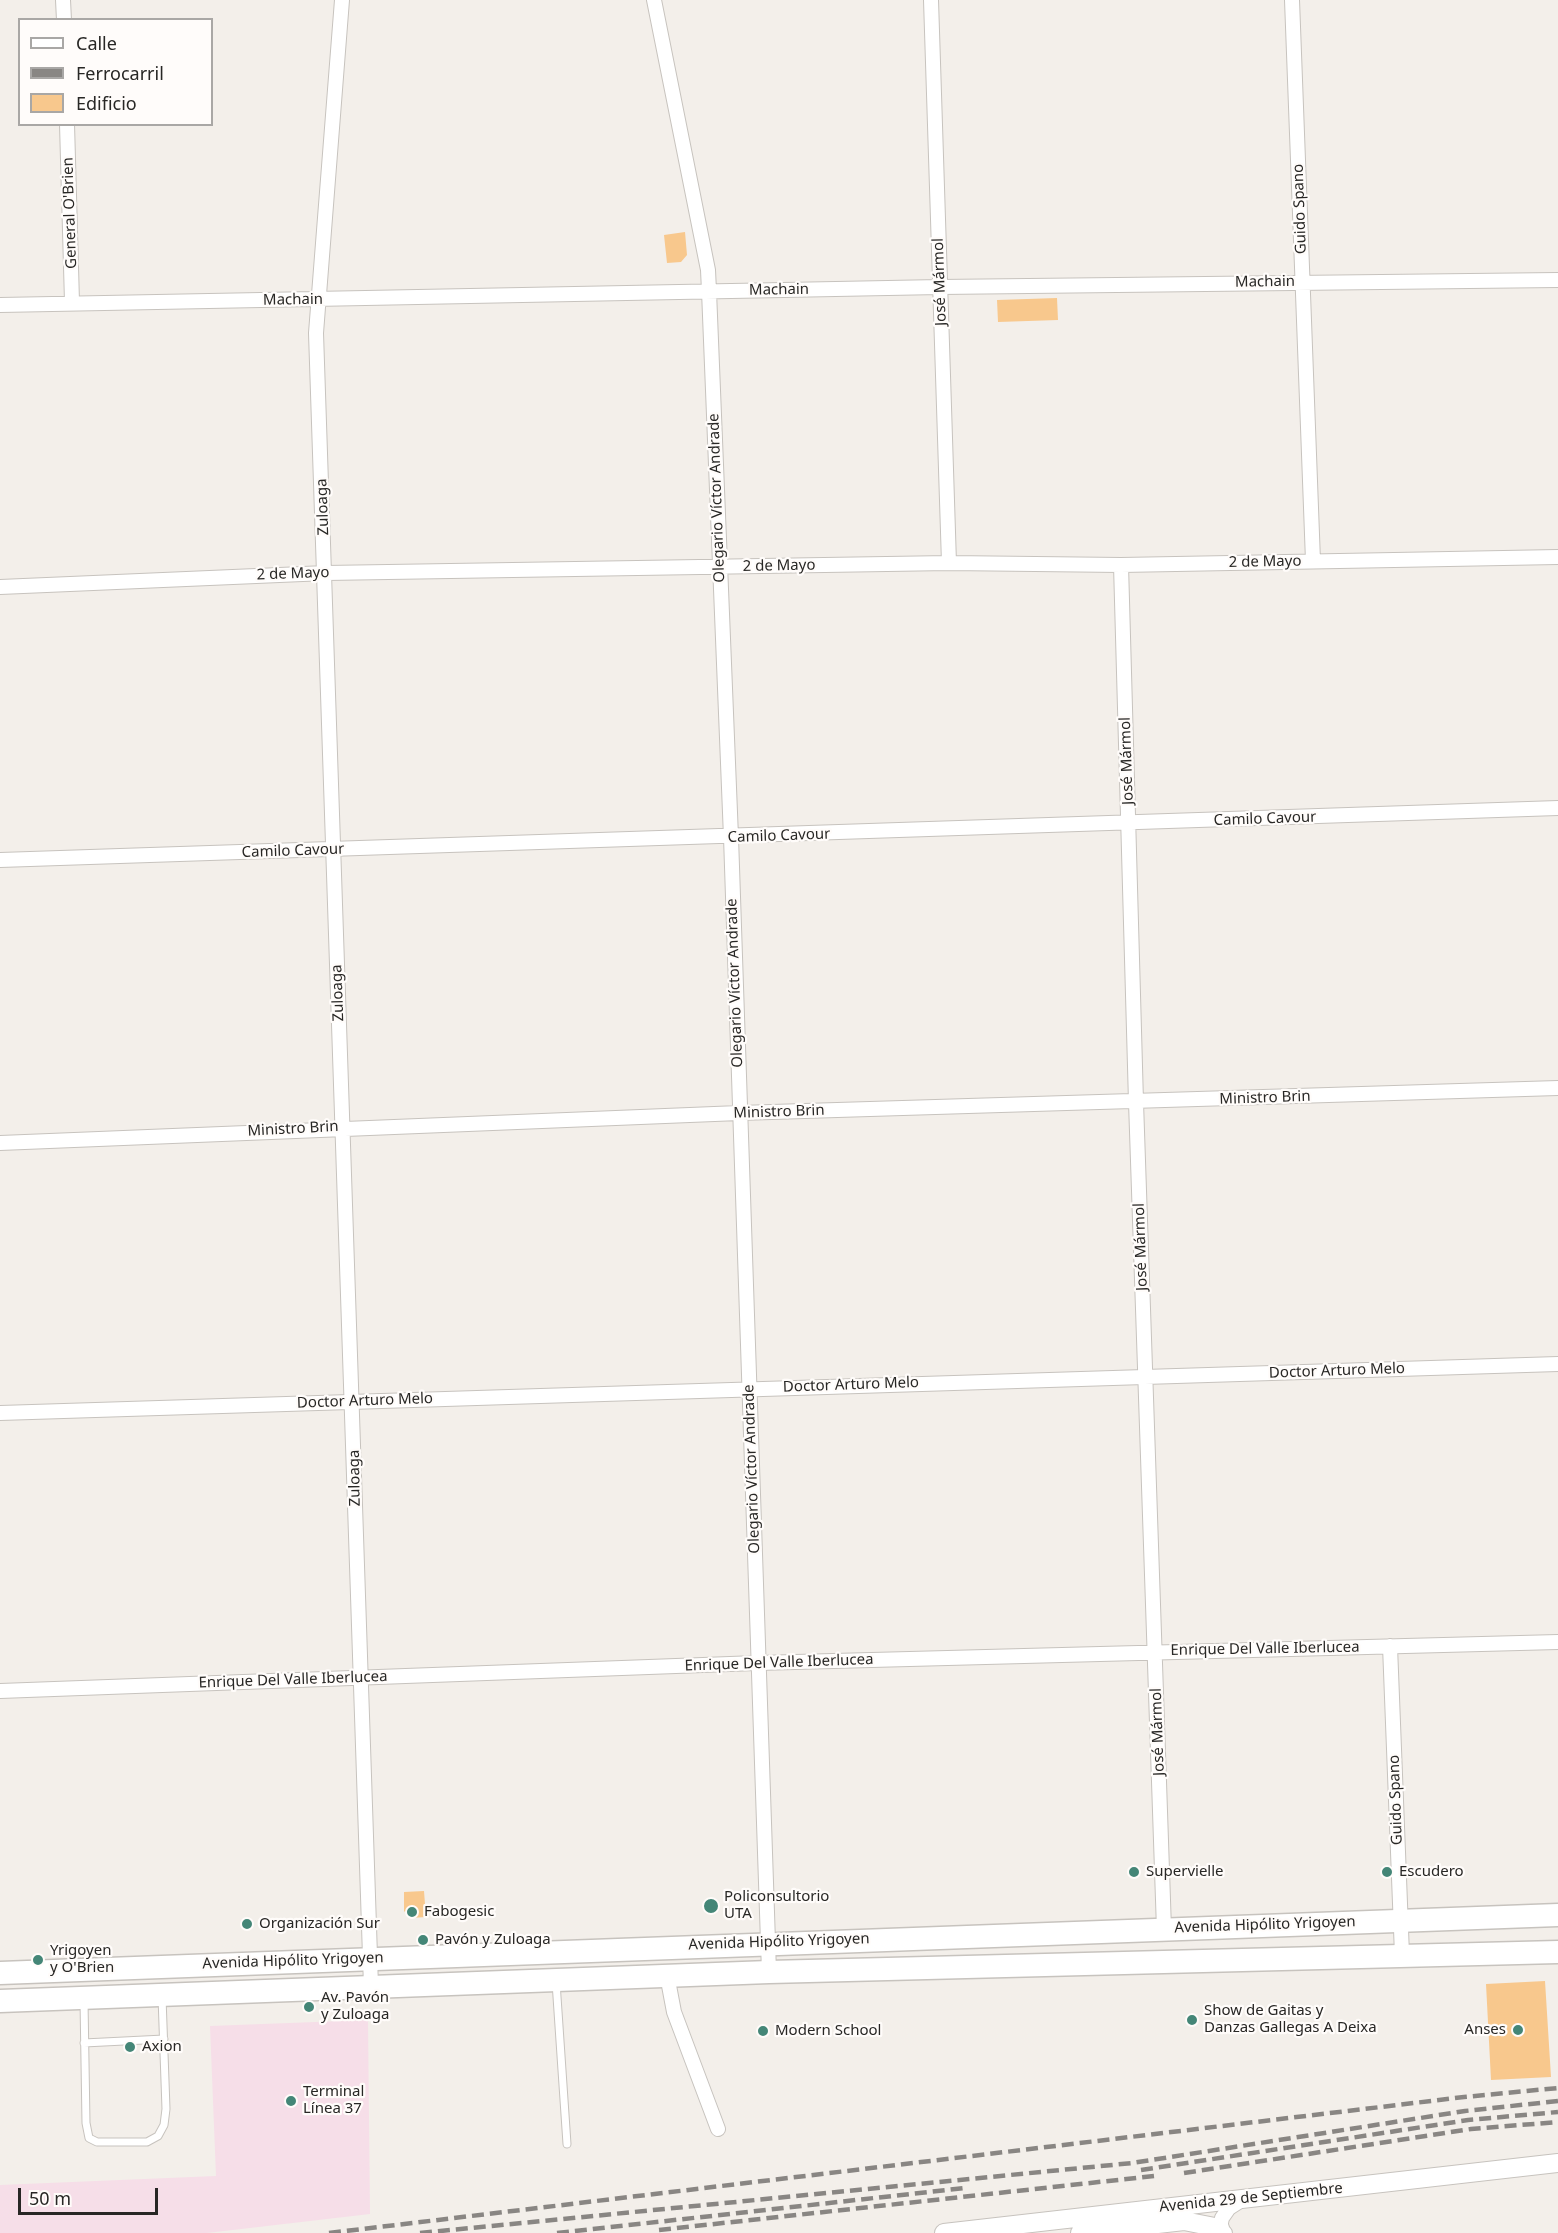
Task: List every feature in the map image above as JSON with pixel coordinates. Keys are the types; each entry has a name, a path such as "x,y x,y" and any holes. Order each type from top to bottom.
{"main road":[{"name":"Avenida Hipólito Yrigoyen","path":"0,1973 769,1942 1558,1915"},
{"name":"Avenida Hipólito Yrigoyen","path":"0,2001 667,1975 1558,1952"}],"street":[{"path":"63,0 64,18"},
{"name":"Zuloaga","path":"342,0 316,333 326,573 342,1127 354,1402 360,1677 371,1986"},
{"name":"Olegario Víctor Andrade","path":"654,0 708,270 731,837 769,1972"},
{"name":"José Mármol","path":"931,0 949,563"},
{"name":"Guido Spano","path":"1292,0 1313,561"},
{"name":"General O'Brien","path":"67,126 72,302"},
{"name":"Machain","path":"0,305 940,287 1558,280"},
{"name":"2 de Mayo","path":"0,587 326,573 949,563 1121,564 1558,557"},
{"name":"José Mármol","path":"1121,564 1136,1102 1164,1929"},
{"name":"Camilo Cavour","path":"0,860 1558,808"},
{"name":"Ministro Brin","path":"0,1143 342,1127 1558,1088"},
{"name":"Doctor Arturo Melo","path":"0,1413 1558,1364"},
{"name":"Enrique Del Valle Iberlucea","path":"0,1691 757,1663 1558,1642"},
{"name":"Guido Spano","path":"1390,1646 1402,1955"},
{"path":"667,1975 674,2012 718,2129"},
{"name":"Avenida 29 de Septiembre","path":"944,2233 1558,2163"},
{"path":"1222,2231 1229,2208 1244,2198"},
{"name":"Avenida 29 de Septiembre","path":"1080,2233 1184,2221 1222,2231"}],"lane":[{"path":"556,1980 567,2144"},
{"path":"84,1998 89,2138 98,2142 147,2142 158,2136 164,2126 166,2109 162,1994"},
{"path":"84,2043 164,2038"}],"shaded area":[{"name":"Terminal Línea 37","path":"368,2020 370,2214 207,2233 0,2233 0,2185 216,2176 210,2026"}],"building":[{"path":"685,232 687,255 681,262 667,263 664,235"},
{"path":"1057,298 1058,320 998,322 997,300"},
{"path":"424,1891 426,1917 411,1918 404,1911 404,1892"},
{"name":"Anses","path":"1545,1981 1551,2077 1491,2080 1486,1984"}],"railway":[{"path":"329,2233 1464,2097 1558,2088"},
{"path":"420,2233 1132,2163 1465,2111 1558,2101"},
{"path":"1141,2170 1468,2120 1558,2112"},
{"path":"1184,2173 1471,2129 1558,2122"},
{"path":"659,2230 1154,2176"},
{"path":"557,2233 965,2188"}],"place":[{"name":"Supervielle","path":"1134,1872"},
{"name":"Escudero","path":"1387,1872"},
{"name":"Policonsultorio UTA","path":"711,1906"},
{"name":"Fabogesic","path":"412,1912"},
{"name":"Organización Sur","path":"247,1924"},
{"name":"Pavón y Zuloaga","path":"423,1940"},
{"name":"Yrigoyen y O'Brien","path":"38,1960"},
{"name":"Av. Pavón y Zuloaga","path":"309,2007"},
{"name":"Show de Gaitas y Danzas Gallegas A Deixa","path":"1192,2020"},
{"name":"Anses","path":"1518,2030"},
{"name":"Modern School","path":"763,2031"},
{"name":"Axion","path":"130,2047"},
{"name":"Terminal Línea 37","path":"291,2101"}]}
